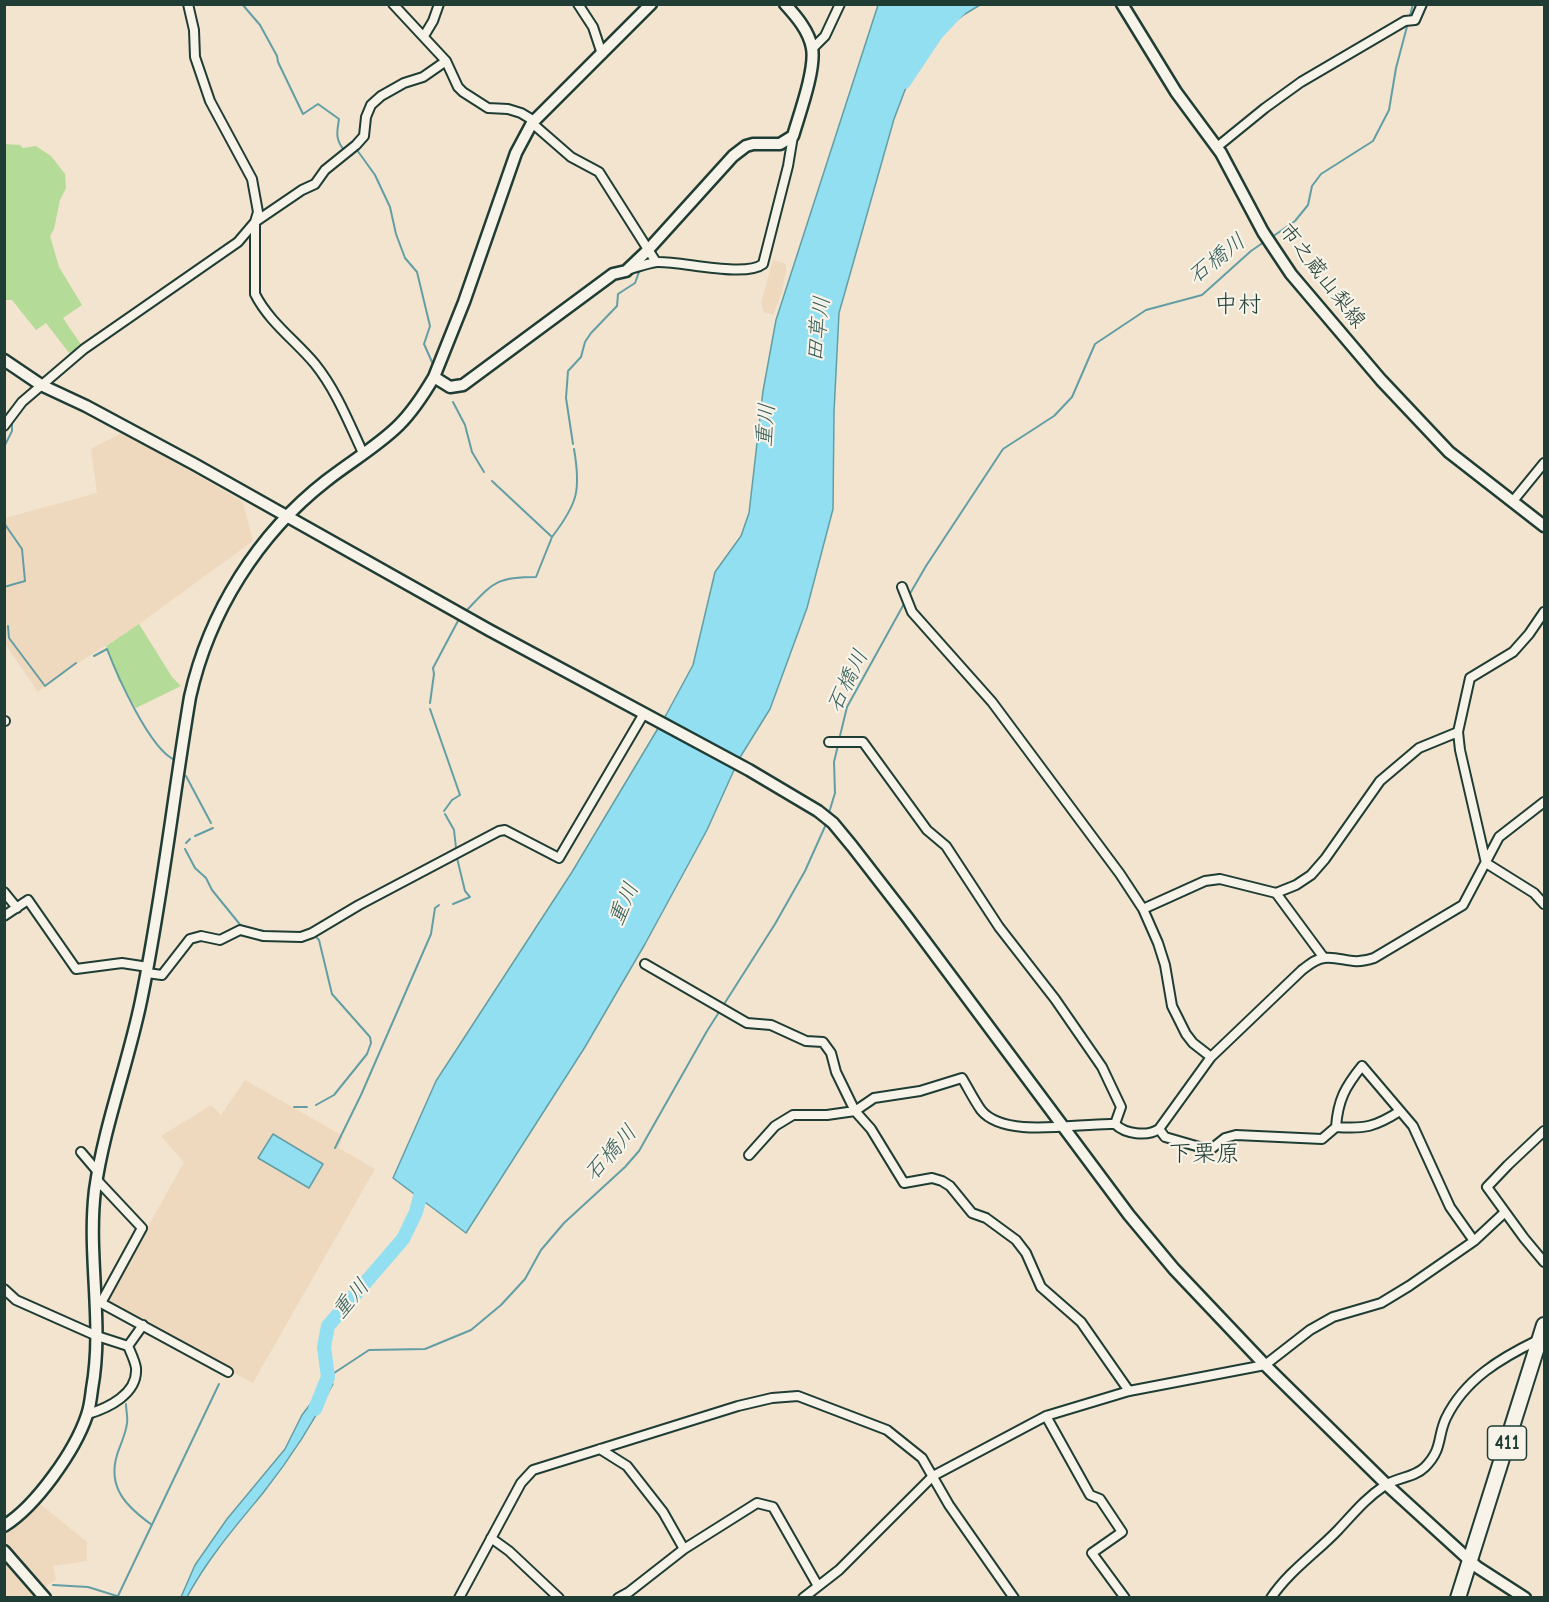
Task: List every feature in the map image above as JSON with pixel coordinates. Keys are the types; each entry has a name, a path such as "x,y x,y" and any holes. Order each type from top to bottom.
{"highway":[{"name":"411","path":"1458,1598 1540,1347 1545,1325"}],"street":[{"path":"188,4 194,30 195,57 210,101 252,179 258,212 255,222 255,294 260,304 313,362 328,382 363,453"},
{"path":"393,4 446,61 458,87 463,92 488,108 508,109 531,119 532,123 571,157 599,172 656,262"},
{"path":"424,36 439,4"},
{"path":"578,4 593,27 602,54"},
{"path":"4,1526 57,1472 77,1439 88,1414 96,1370 97,1336 92,1226 97,1176 148,970 190,697 199,662 213,624 234,584 251,559 287,518 326,481 398,426 414,409 434,377 464,302 516,153 532,123 651,4"},
{"path":"434,377 450,387 463,385 613,274 656,262 713,268 757,269 763,264 810,70 812,49 805,29 785,4"},
{"path":"812,49 825,36 840,4"},
{"name":"市之蔵山梨線","path":"1122,4 1176,92 1217,147 1283,264 1422,425 1449,452 1545,526"},
{"path":"1217,147 1301,82 1409,21 1415,20 1422,4"},
{"path":"4,426 22,402 84,349 238,242 255,222 302,190 315,184 325,170 356,146 364,136 366,117 371,105 381,96 404,83 423,77 446,61"},
{"path":"626,271 733,156 753,144 780,144 793,136"},
{"path":"4,360 40,385 86,406 643,715 749,770 818,811 833,824 907,917 1142,1232 1174,1269 1265,1365 1386,1484 1470,1561 1526,1598"},
{"path":"1513,501 1545,463"},
{"path":"902,588 912,612 992,702 1033,754 1120,874 1143,909 1165,965 1172,1005 1186,1034 1193,1043 1211,1057"},
{"path":"1545,612 1513,652 1470,678 1458,732 1460,750 1486,863 1534,893 1545,904"},
{"path":"4,916 28,900 76,969 122,963 162,975 190,939 201,936 220,940 240,930 263,936 301,937 499,831 505,830 559,858 643,715"},
{"path":"1143,909 1205,881 1220,879 1276,893 1296,885 1311,874 1325,859 1380,781 1419,748 1458,732"},
{"path":"830,742 841,743 856,740 863,742 927,830 946,846 999,927 1102,1066 1120,1107 1116,1124"},
{"path":"749,1155 775,1126 794,1115 827,1115 855,1111 874,1098 920,1091 962,1078 982,1111 998,1122 1021,1127 1116,1124 1121,1130 1130,1133 1154,1133 1211,1057 1302,970 1314,961 1324,958 1364,962 1374,958 1463,905 1499,837 1545,802"},
{"path":"4,892 17,908"},
{"path":"1276,893 1324,958"},
{"path":"645,964 747,1023 771,1025 806,1041 823,1042 831,1053 836,1072 855,1111 871,1129 904,1183 932,1178 942,1180 950,1186 972,1214 986,1218 1016,1240 1026,1253 1041,1287 1081,1322 1129,1392"},
{"path":"1159,1129 1165,1137 1210,1150 1225,1138 1236,1135 1322,1139 1336,1127 1344,1089 1362,1066 1413,1126 1450,1207 1474,1241"},
{"path":"1336,1127 1361,1129 1372,1126 1400,1111"},
{"path":"1545,1131 1487,1187 1504,1212 1545,1262"},
{"path":"81,1152 97,1176 142,1228 101,1303 228,1372"},
{"path":"803,1598 839,1570 933,1476 1046,1416 1129,1392 1265,1365 1310,1330 1334,1317 1381,1303 1409,1286 1474,1241 1504,1212"},
{"path":"4,1289 16,1300 97,1336 128,1346"},
{"path":"128,1346 143,1325"},
{"path":"88,1414 108,1407 123,1397 134,1380 136,1369 128,1346"},
{"path":"1271,1598 1282,1581 1338,1530 1359,1505 1386,1484 1416,1474 1425,1467 1438,1451 1446,1419 1462,1393 1484,1372 1505,1357 1540,1347"},
{"path":"459,1598 527,1474 533,1470 738,1406 772,1398 798,1396 887,1430 922,1458 949,1505 1014,1598"},
{"path":"1046,1416 1090,1496 1100,1499 1122,1532 1092,1553 1125,1598"},
{"path":"600,1449 627,1466 663,1512 684,1549"},
{"path":"618,1598 684,1549 757,1503 773,1507 818,1586"},
{"path":"491,1538 509,1551 559,1598"},
{"path":"4,1551 45,1598"}],"shaded area":[{"path":"773,260 786,264 786,270 782,292 773,315 764,312 761,303"},
{"path":"123,432 243,502 253,541 139,624 38,692 5,644 5,518 97,493 91,449"},
{"path":"245,1080 343,1136 339,1148 375,1169 253,1383 101,1303 108,1299 184,1162 161,1136 211,1105 221,1115"},
{"path":"34,1499 87,1542 87,1561 53,1566 56,1580 29,1597 5,1598 5,1526"}],"green space":[{"path":"4,144 20,145 23,148 36,146 51,156 65,174 66,188 60,200 54,229 50,236 59,267 82,305 63,318 84,349 73,358 46,323 36,330 12,300 5,300"},
{"path":"139,624 172,677 181,686 136,708 118,679 106,646"}],"water":[{"path":"878,5 980,5 921,48 894,119 839,313 834,412 833,509 807,608 770,709 739,759 707,830 645,944 585,1047 466,1233 393,1178 436,1081 572,872 666,715 693,665 715,572 741,536 749,513 763,391 776,320"},
{"path":"273,1134 323,1164 309,1188 258,1158"},
{"path":"333,1384 282,1467 213,1556 187,1597 181,1597 195,1565 227,1519 285,1449 302,1415 315,1398"}],"waterway":[{"path":"242,4 260,25 277,56 303,114 318,104 339,119 338,139 344,150"},
{"name":"田草川","path":"904,82 936,34 964,4"},
{"name":"石橋川","path":"1272,237 1295,221 1308,205 1312,186 1321,174 1373,141 1389,110 1396,68 1413,4"},
{"path":"349,156 357,150 375,175 390,207 396,234 405,258 417,272 430,326 424,344 432,362"},
{"name":"石橋川","path":"908,597 1003,449 1054,416 1072,397 1095,344 1146,310 1202,295 1264,242"},
{"path":"573,444 566,398 568,371 581,357 585,342 591,333 617,306 618,294 635,283 639,272"},
{"path":"453,402 465,425 472,452 484,472"},
{"path":"4,447 12,431 12,421"},
{"path":"552,537 567,515 575,496 577,475 574,449"},
{"path":"466,611 496,583 512,578 536,577 552,537 492,481"},
{"path":"4,523 22,549 25,581 4,587"},
{"path":"4,593 5,605"},
{"name":"石橋川","path":"839,740 847,707 905,602"},
{"path":"430,703 433,668 459,619"},
{"path":"8,626 9,638 45,686 76,663"},
{"path":"94,656 107,649 126,693 145,727 155,742 175,760"},
{"path":"430,709 460,795 452,800 444,811"},
{"name":"石橋川","path":"828,816 835,793 834,762 838,745"},
{"path":"186,776 211,823"},
{"path":"445,814 454,830 456,848"},
{"name":"石橋川","path":"328,1377 369,1350 425,1349 471,1330 501,1305 525,1279 541,1250 564,1223 625,1167 639,1151 707,1031 775,924 805,871 827,822"},
{"path":"195,836 213,828"},
{"path":"186,843 190,839"},
{"path":"185,849 195,868 206,878 212,890 242,927"},
{"path":"453,904 470,897 465,891 457,858"},
{"path":"335,1148 361,1095 431,934 435,908 439,905"},
{"path":"247,928 269,932 304,932"},
{"path":"312,937 319,940 332,994 370,1037 371,1043 367,1054 334,1095 316,1105"},
{"path":"294,1107 307,1107"},
{"name":"重川","path":"315,1409 328,1377 324,1347 328,1326 403,1239 416,1212 424,1182"},
{"path":"117,1598 219,1384"},
{"path":"126,1404 126,1427 115,1467 117,1487 127,1504 152,1525"},
{"path":"53,1585 88,1587 117,1596"}],"district":[{"name":"中村","path":"1238,305"},
{"name":"下栗原","path":"1204,1154"}]}
